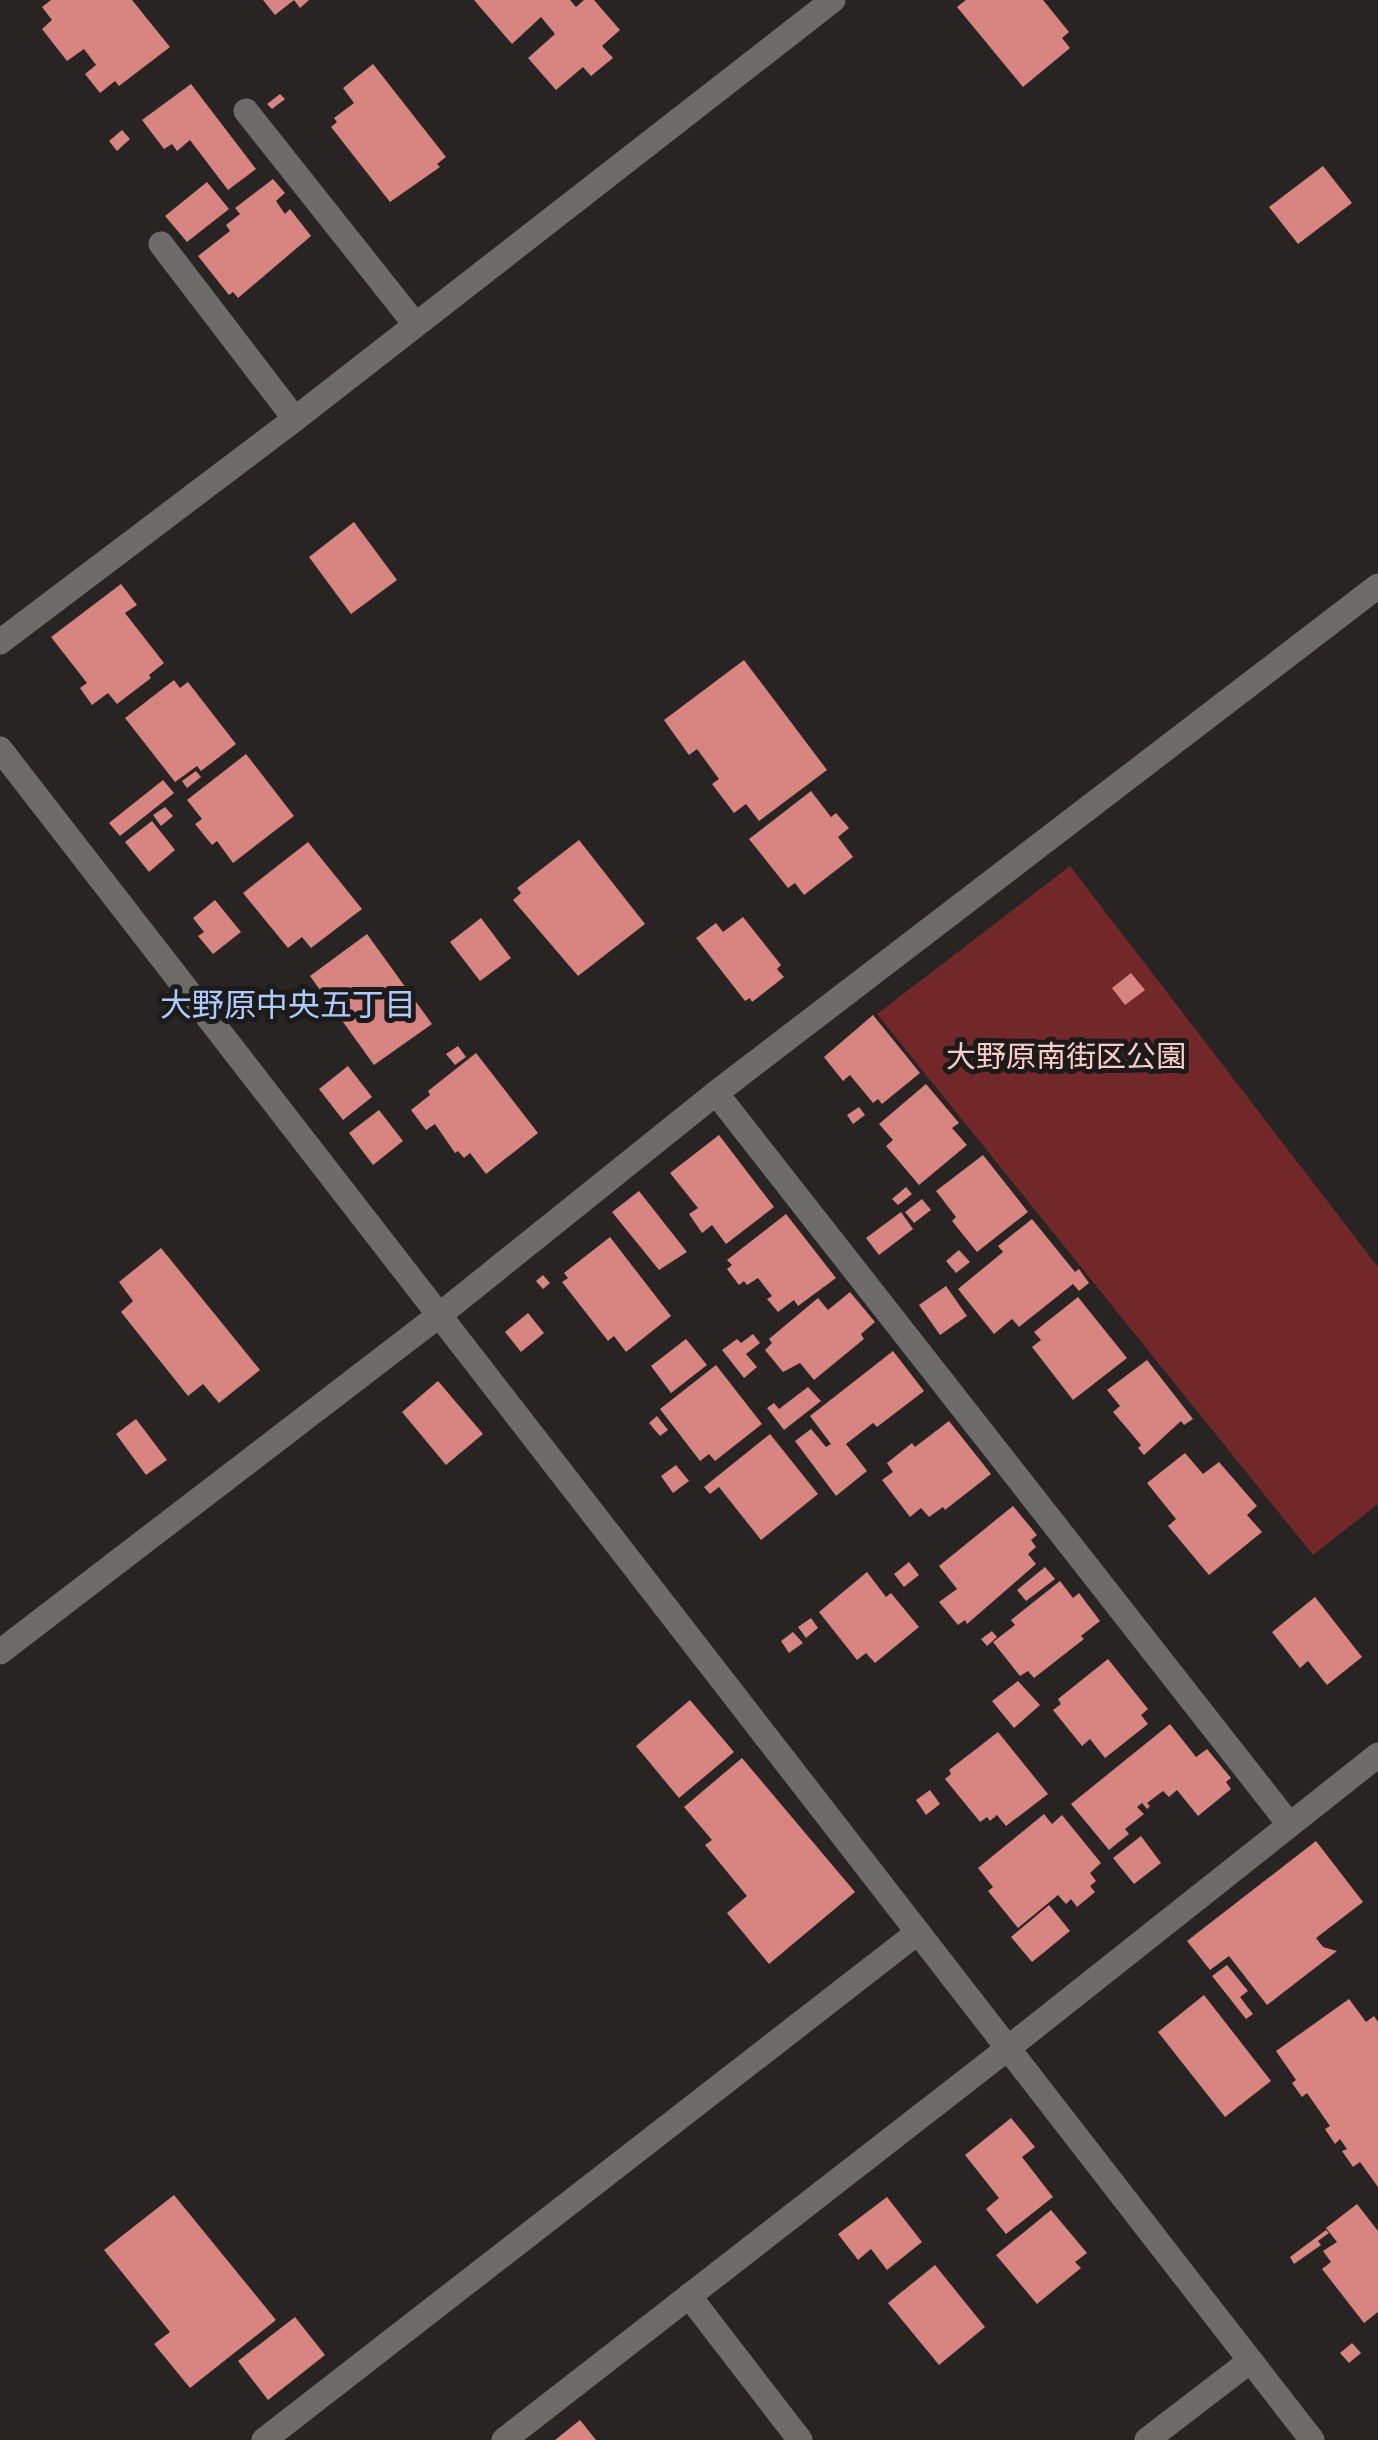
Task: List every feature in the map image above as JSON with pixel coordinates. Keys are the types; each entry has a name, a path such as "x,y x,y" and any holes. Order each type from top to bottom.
{"street":[{"path":"0,642 296,418 833,0"},
{"path":"246,111 415,324"},
{"path":"161,244 296,418"},
{"path":"0,1652 442,1313 716,1092 1378,586"},
{"path":"0,749 442,1313 1312,2440"},
{"path":"716,1092 1289,1824"},
{"path":"504,2440 1378,1755"},
{"path":"264,2440 917,1933"},
{"path":"690,2296 800,2440"},
{"path":"1148,2440 1250,2360"}],"green space":[{"name":"大野原南街区公園","path":"1070,866 1378,1267 1378,1504 1313,1555 877,1014"}],"building":[{"path":"51,0 132,0 170,47 119,86 115,81 100,93 85,74 96,65 84,49 67,61 42,29 52,20 42,7"},
{"path":"263,0 294,0 275,15"},
{"path":"474,0 570,0 576,7 584,0 594,0 620,30 602,46 613,58 591,76 583,67 556,90 528,58 555,34 541,17 512,44"},
{"path":"966,0 1043,0 1069,32 1062,38 1070,48 1023,87 957,7"},
{"path":"373,64 446,157 437,164 440,167 390,202 331,127 337,122 334,118 354,103 343,88"},
{"path":"191,84 256,169 228,190 190,140 177,151 172,144 164,149 142,120"},
{"path":"280,94 285,99 272,109 267,104"},
{"path":"122,130 130,139 117,151 109,141"},
{"path":"1323,166 1352,203 1298,244 1269,207"},
{"path":"273,179 285,193 276,201 285,214 290,209 311,236 238,298 233,292 229,295 198,256 230,231 226,225 240,214 235,208"},
{"path":"207,182 229,209 187,242 165,216"},
{"path":"354,522 397,580 351,614 309,557"},
{"path":"121,584 137,605 125,613 164,663 117,704 108,693 92,705 80,688 87,683 51,637"},
{"path":"744,660 827,770 759,821 746,804 734,813 712,784 719,779 697,749 689,755 664,720"},
{"path":"174,680 180,688 188,682 236,744 201,771 197,766 175,782 125,718"},
{"path":"246,754 294,816 233,863 217,841 212,845 195,824 202,819 187,800"},
{"path":"196,771 201,777 187,788 182,781"},
{"path":"163,780 174,793 120,836 109,823"},
{"path":"811,791 831,817 836,813 849,828 838,837 853,857 804,895 795,883 788,888 749,839"},
{"path":"165,807 173,816 161,826 153,815"},
{"path":"152,821 175,850 149,872 125,842"},
{"path":"579,840 645,924 578,976 513,900 521,893 517,888"},
{"path":"308,842 362,909 311,948 302,937 288,948 243,893"},
{"path":"215,900 241,932 213,954 198,936 204,932 193,918"},
{"path":"743,917 781,965 777,969 784,977 752,1002 750,998 745,1001 696,938 716,923 723,932"},
{"path":"481,918 511,958 480,981 450,942"},
{"path":"367,934 432,1024 374,1065 310,976"},
{"path":"1131,973 1145,990 1125,1005 1112,988"},
{"path":"873,1015 920,1073 882,1104 878,1099 873,1103 850,1075 843,1081 824,1057"},
{"path":"458,1046 466,1057 455,1065 446,1054"},
{"path":"476,1053 538,1133 486,1174 470,1153 464,1158 458,1151 455,1153 435,1124 426,1130 411,1110 430,1095 428,1091"},
{"path":"348,1066 372,1097 343,1120 319,1089"},
{"path":"926,1084 959,1123 952,1128 967,1145 919,1185 886,1146 893,1140 879,1124"},
{"path":"859,1107 865,1115 853,1124 847,1115"},
{"path":"379,1110 403,1141 373,1165 349,1133"},
{"path":"719,1135 774,1207 726,1244 712,1225 702,1233 689,1214 698,1208 670,1173"},
{"path":"983,1155 1028,1212 977,1252 952,1221 956,1217 936,1191"},
{"path":"906,1187 912,1194 898,1205 892,1199"},
{"path":"639,1191 687,1252 659,1270 612,1212"},
{"path":"922,1199 931,1210 914,1223 905,1212"},
{"path":"901,1212 913,1229 879,1255 866,1238"},
{"path":"786,1214 836,1278 798,1306 794,1300 778,1312 758,1278 739,1285 727,1269 732,1265 727,1260"},
{"path":"1032,1219 1075,1272 1079,1269 1089,1283 1079,1291 1073,1284 1019,1327 1012,1319 994,1334 958,1289 1003,1252 998,1246"},
{"path":"610,1237 671,1316 626,1352 614,1336 608,1341 562,1282 568,1278 564,1273"},
{"path":"161,1248 260,1370 219,1403 203,1384 188,1396 121,1312 133,1301 119,1282"},
{"path":"959,1250 970,1262 956,1273 946,1261"},
{"path":"543,1275 550,1283 543,1289 536,1281"},
{"path":"946,1286 967,1316 940,1335 919,1305"},
{"path":"850,1292 875,1322 861,1334 864,1339 814,1380 800,1363 783,1372 765,1350 772,1343 769,1339 818,1298 828,1310"},
{"path":"1078,1297 1127,1358 1073,1400 1032,1347 1041,1340 1034,1332"},
{"path":"528,1313 544,1333 521,1352 505,1332"},
{"path":"753,1334 760,1343 746,1354 757,1367 744,1378 722,1350"},
{"path":"686,1339 707,1365 671,1393 651,1366"},
{"path":"893,1351 924,1391 877,1427 873,1423 846,1444 867,1471 836,1496 795,1441 811,1429 826,1447 831,1444 810,1416"},
{"path":"1147,1360 1193,1419 1184,1425 1181,1421 1144,1455 1138,1448 1141,1445 1113,1412 1120,1406 1107,1390"},
{"path":"716,1365 762,1424 715,1461 709,1454 700,1461 660,1409"},
{"path":"438,1381 483,1434 446,1465 402,1412"},
{"path":"808,1387 821,1401 784,1430 767,1408 774,1403 779,1409"},
{"path":"657,1416 668,1430 660,1436 649,1423"},
{"path":"136,1419 167,1460 146,1475 116,1434"},
{"path":"949,1421 991,1474 945,1510 943,1507 929,1517 921,1508 910,1517 882,1480 893,1472 887,1463"},
{"path":"770,1434 818,1494 761,1540 719,1487 710,1494 704,1487"},
{"path":"1185,1453 1203,1474 1219,1462 1257,1506 1247,1515 1262,1532 1209,1575 1168,1526 1176,1519 1147,1483"},
{"path":"676,1465 689,1481 673,1493 661,1476"},
{"path":"1013,1506 1037,1535 1031,1540 1036,1547 1028,1554 1036,1564 967,1624 965,1620 958,1625 939,1602 957,1589 939,1566"},
{"path":"909,1562 919,1575 904,1587 894,1574"},
{"path":"1045,1567 1055,1579 1026,1601 1017,1590"},
{"path":"867,1572 886,1597 891,1593 919,1627 875,1663 866,1653 857,1660 819,1612"},
{"path":"1060,1581 1073,1598 1079,1593 1100,1621 1081,1636 1084,1639 1034,1678 1028,1671 1020,1676 993,1642 1015,1625 1011,1620"},
{"path":"1315,1597 1362,1657 1327,1685 1308,1661 1300,1668 1272,1632"},
{"path":"811,1618 818,1628 806,1638 798,1627"},
{"path":"992,1631 997,1637 987,1646 981,1639"},
{"path":"793,1632 803,1643 789,1653 781,1641"},
{"path":"1108,1659 1148,1709 1141,1715 1148,1724 1105,1758 1090,1739 1082,1746 1053,1710 1061,1704 1058,1699"},
{"path":"1018,1681 1040,1705 1014,1728 992,1701"},
{"path":"690,1700 734,1752 679,1798 636,1746"},
{"path":"1170,1724 1196,1757 1207,1749 1231,1778 1226,1782 1231,1789 1198,1816 1177,1790 1169,1797 1163,1791 1147,1803 1147,1809 1142,1803 1137,1807 1144,1814 1125,1829 1129,1834 1109,1850 1071,1804"},
{"path":"998,1732 1048,1794 1006,1826 997,1815 980,1822 945,1779 951,1774 949,1770"},
{"path":"742,1758 855,1892 769,1964 727,1913 747,1896 705,1845 712,1840 684,1807"},
{"path":"930,1790 940,1804 926,1815 916,1800"},
{"path":"1044,1814 1052,1824 1062,1815 1101,1863 1090,1873 1096,1881 1090,1886 1095,1892 1077,1907 1071,1899 1066,1904 1058,1895 1018,1928 988,1891 993,1887 978,1868"},
{"path":"1141,1836 1161,1863 1134,1884 1113,1858"},
{"path":"1316,1841 1363,1902 1316,1938 1323,1947 1337,1951 1267,2005 1229,1956 1210,1970 1187,1941"},
{"path":"1049,1905 1070,1931 1032,1962 1011,1937"},
{"path":"1227,1965 1248,1991 1240,1997 1253,2014 1246,2019 1212,1976"},
{"path":"1204,1995 1271,2081 1225,2117 1158,2032"},
{"path":"1349,1999 1366,2022 1374,2016 1378,2022 1378,2187 1360,2162 1353,2167 1342,2151 1347,2149 1340,2139 1335,2144 1325,2129 1330,2126 1307,2093 1302,2097 1292,2083 1296,2080 1276,2051"},
{"path":"1011,2118 1035,2147 1022,2157 1053,2197 1006,2234 986,2209 999,2198 965,2155"},
{"path":"174,2195 276,2320 190,2388 154,2344 170,2332 104,2250"},
{"path":"887,2197 922,2242 887,2270 871,2249 858,2260 838,2234"},
{"path":"1357,2204 1378,2231 1378,2312 1364,2323 1322,2269 1331,2262 1323,2251 1337,2242 1326,2228"},
{"path":"1051,2210 1087,2253 1075,2262 1081,2268 1037,2304 996,2255"},
{"path":"1326,2230 1329,2233 1318,2241 1321,2245 1294,2264 1290,2257"},
{"path":"935,2265 985,2327 939,2365 888,2303"},
{"path":"295,2317 325,2355 268,2400 238,2361"},
{"path":"1352,2343 1361,2353 1349,2363 1340,2353"},
{"path":"580,2420 596,2440 555,2440"}],"district":[{"name":"大野原中央五丁目","path":"288,1005"}]}
